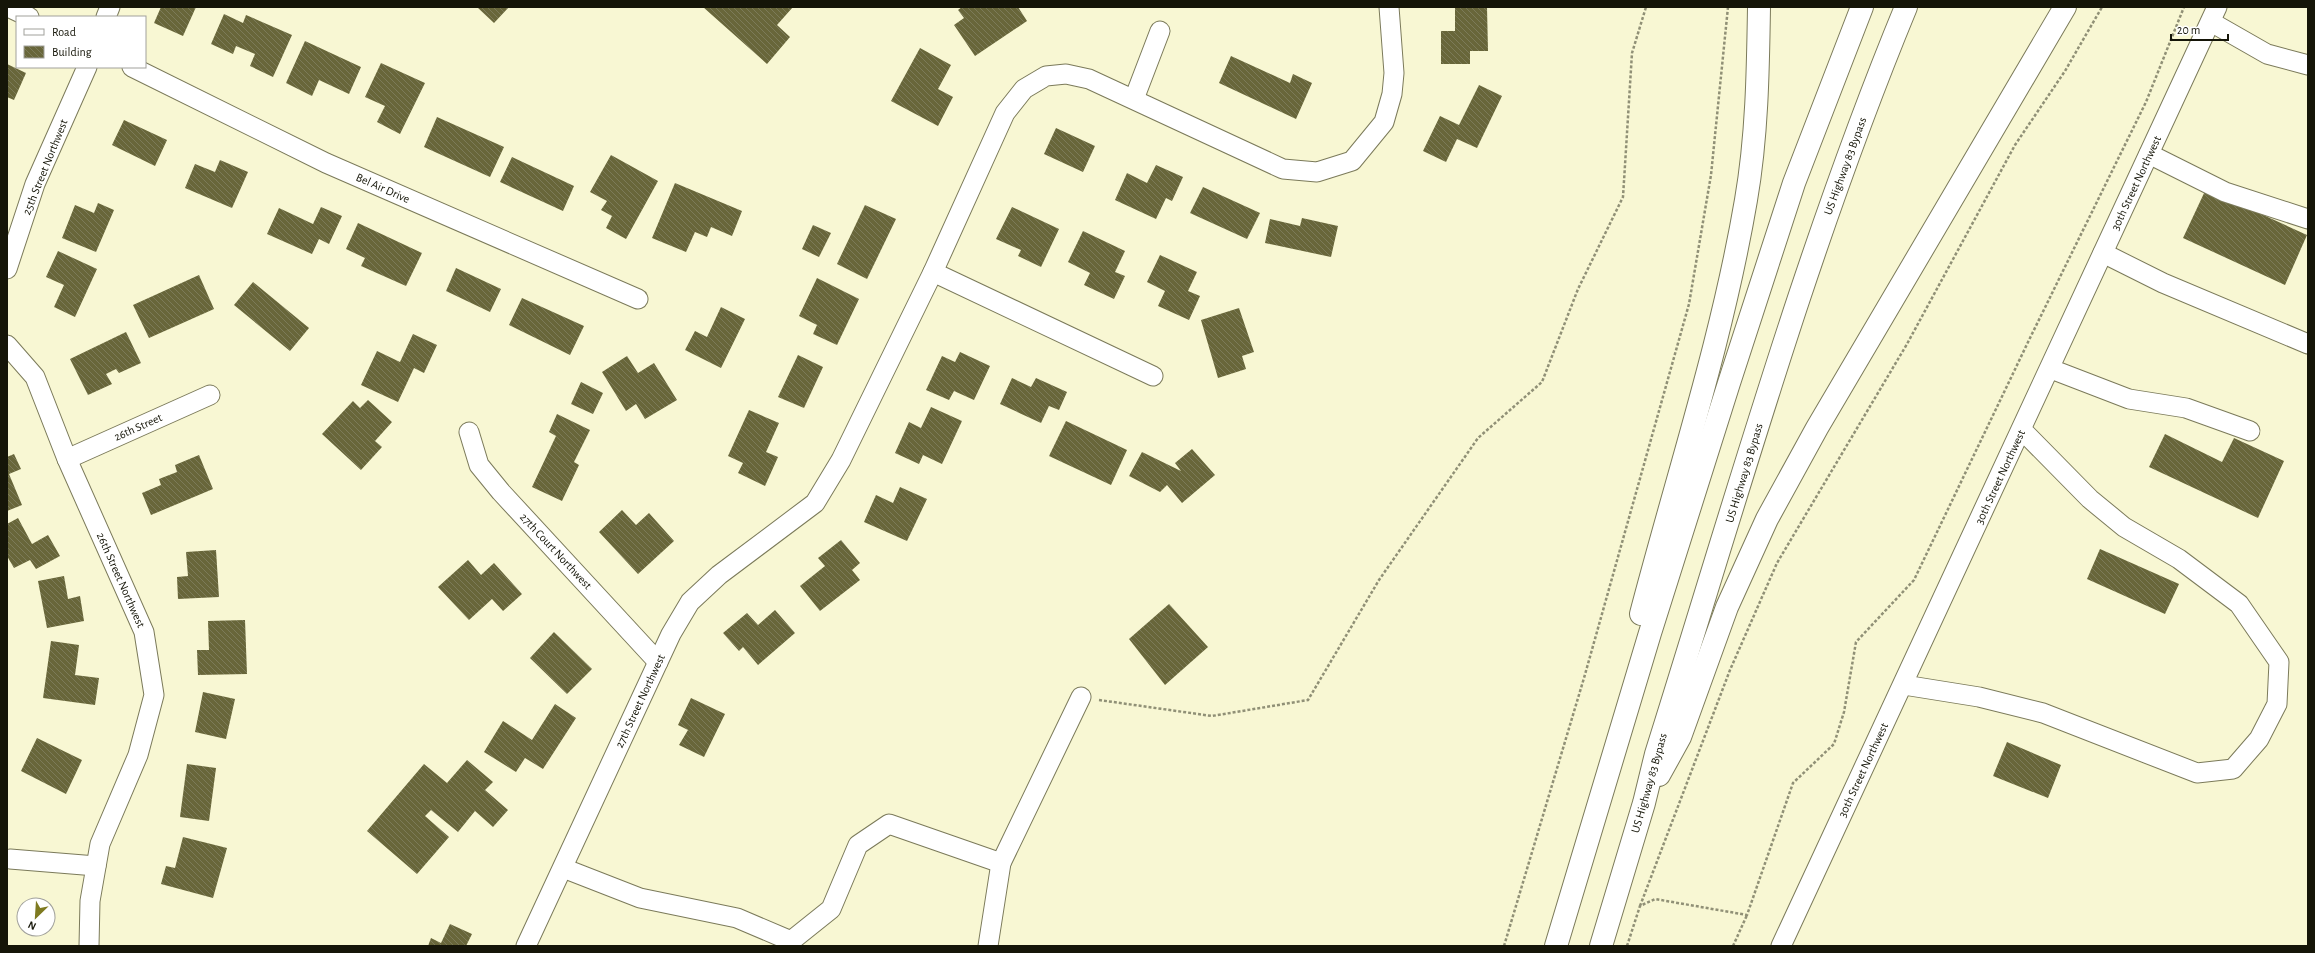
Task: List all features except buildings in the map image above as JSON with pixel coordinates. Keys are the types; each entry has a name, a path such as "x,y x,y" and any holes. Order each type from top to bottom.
{"highway":[{"path":"1621,731 1634,642 1714,351 1746,199 1751,155 1759,7"},
{"path":"1556,946 1683,526 1794,183 1862,7"},
{"name":"US Highway 83 Bypass","path":"1601,946 1644,803 1658,746 1836,188 1906,7"},
{"path":"1644,803 1680,737 1727,607 1767,519 1817,428 2065,7"}],"street":[{"path":"8,7 27,16"},
{"path":"1153,376 933,272 1005,113 1024,89 1046,76 1066,74 1089,79 1283,169 1317,172 1352,161 1384,122 1392,94 1394,73 1389,7"},
{"path":"2214,14 2267,54 2308,66"},
{"name":"30th Street Northwest","path":"1781,946 2051,370 2103,253 2214,14"},
{"path":"1134,99 1160,31"},
{"name":"25th Street Northwest","path":"7,269 35,184 87,68"},
{"name":"Bel Air Drive","path":"134,68 326,163 638,299"},
{"path":"2149,154 2225,192 2308,219"},
{"path":"2103,253 2163,282 2308,344"},
{"name":"27th Street Northwest","path":"526,946 658,662 690,602 719,575 815,503 841,460 933,272"},
{"name":"26th Street Northwest","path":"7,345 35,377 67,459 144,632 154,695 138,755 100,844 90,901 89,946"},
{"path":"2051,370 2129,399 2186,408 2250,431"},
{"name":"26th Street","path":"67,459 210,395"},
{"path":"1904,685 1979,697 2043,713 2197,773 2233,769 2259,740 2277,704 2279,662 2240,604 2179,559 2124,527 2090,499 2022,430"},
{"name":"27th Court Northwest","path":"469,432 479,465 501,492 658,662"},
{"path":"988,946 1001,863 1081,697"},
{"path":"563,868 640,898 737,918 791,941 831,909 858,845 888,824 1001,863"},
{"path":"10,859 96,866"}],"path":[{"path":"1081,697 1212,716 1308,700 1379,580 1478,438 1542,382 1578,289 1623,197 1632,53 1646,7"},
{"path":"1504,946 1588,663 1688,304 1711,175 1728,7"},
{"path":"1627,946 1640,906 1730,670 1777,563 1907,344 2015,145 2064,71 2102,7"},
{"path":"1733,946 1746,915 1793,783 1834,744 1844,712 1856,642 1914,580 2053,288 2146,102 2184,7"},
{"path":"1640,906 1654,899 1746,915"}]}
